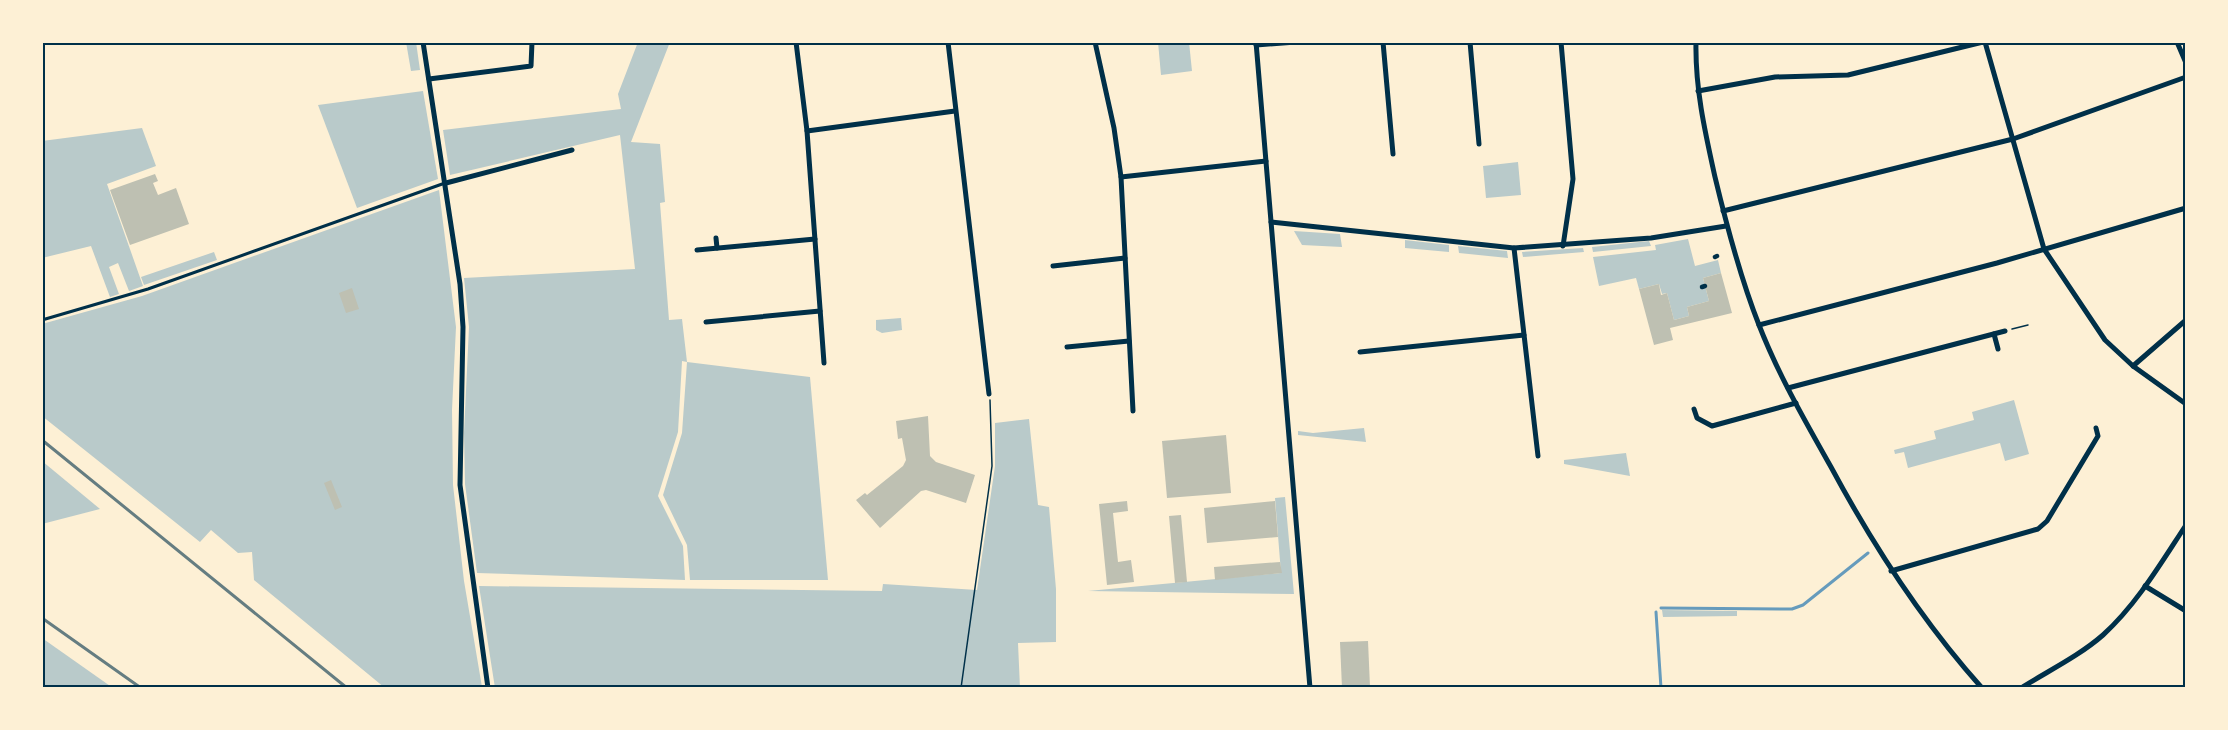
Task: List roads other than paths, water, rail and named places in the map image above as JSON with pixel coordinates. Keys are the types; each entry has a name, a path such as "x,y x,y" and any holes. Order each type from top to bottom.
{"street":[{"path":"423,42 446,183 463,327 460,485 488,688"},
{"path":"429,79 531,66 532,42"},
{"path":"796,42 807,131 825,363"},
{"path":"948,42 989,394"},
{"path":"1095,42 1114,128 1121,177 1133,411"},
{"path":"1296,42 1256,44 1310,688"},
{"path":"1383,42 1393,154"},
{"path":"1470,42 1479,144"},
{"path":"1561,42 1573,179 1563,246"},
{"path":"1696,42 1698,91 1726,226 1759,325 1796,403 1891,571 1927,624 1982,688"},
{"path":"1698,91 1775,77 1848,75 1984,42 2044,249 2105,340 2133,366 2186,404"},
{"path":"2177,42 2186,63"},
{"path":"1723,211 2013,139 2186,76"},
{"path":"807,131 956,111"},
{"path":"446,183 572,150"},
{"path":"1121,177 1266,161"},
{"path":"1759,325 2044,249 2186,208"},
{"path":"1271,222 1514,248 1651,238 1726,226"},
{"path":"716,238 717,248"},
{"path":"697,250 815,239"},
{"path":"1514,248 1538,456"},
{"path":"1053,266 1125,258"},
{"path":"706,322 820,311"},
{"path":"2133,366 2186,320"},
{"path":"1788,388 2006,331"},
{"path":"1994,334 1998,349"},
{"path":"1360,352 1524,335"},
{"path":"1067,347 1129,341"},
{"path":"1694,409 1697,418 1712,426 1796,403"},
{"path":"1891,571 2038,529 2048,521 2098,436 2096,428"},
{"path":"2021,688 2102,636 2145,586 2186,525"},
{"path":"2145,586 2186,611"}],"lane":[{"path":"42,320 148,290 446,183"}],"waterway":[{"path":"1661,608 1792,609 1803,605 1868,553"},
{"path":"1656,612 1661,688"}],"railway":[{"path":"42,440 347,688"},
{"path":"42,618 141,688"}]}
